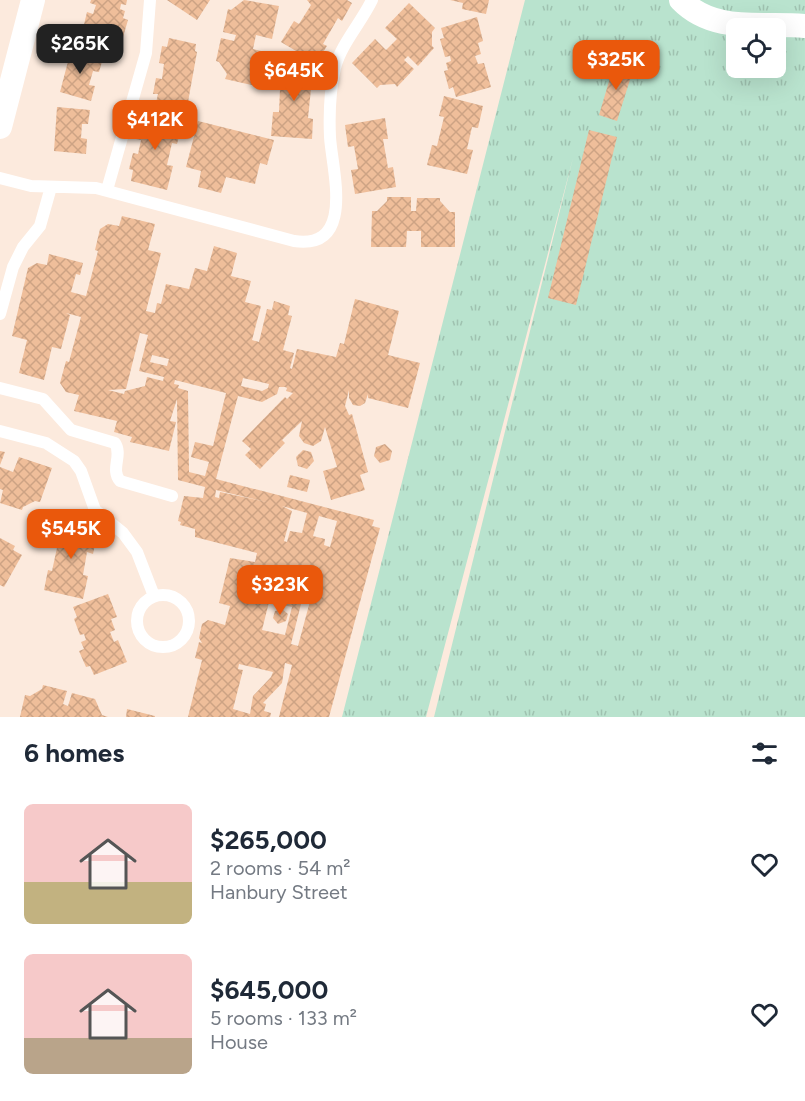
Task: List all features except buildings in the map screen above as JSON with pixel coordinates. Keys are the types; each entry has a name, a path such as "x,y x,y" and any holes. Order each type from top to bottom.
{"street":[{"path":"0,128 33,0"},
{"path":"681,0 696,14 718,22 805,26"}],"lane":[{"path":"107,190 146,53 150,0"},
{"path":"0,178 51,188 107,190 294,241 310,241 324,233 335,218 338,207 330,119 335,68 372,0"},
{"path":"0,314 13,267 23,247 40,225 51,188"},
{"path":"0,388 43,399 71,430 115,443 118,450 116,471 120,481 172,496"},
{"path":"0,431 55,447 74,460 81,471 95,510 123,533 137,552 154,596"},
{"path":"170,595 184,605 188,612 188,629 184,636 171,646 155,646 141,637 137,630 136,621 141,606 154,596 170,595"}],"green space":[{"path":"525,0 805,0 805,717 434,717 573,158 426,717 342,717"}]}
